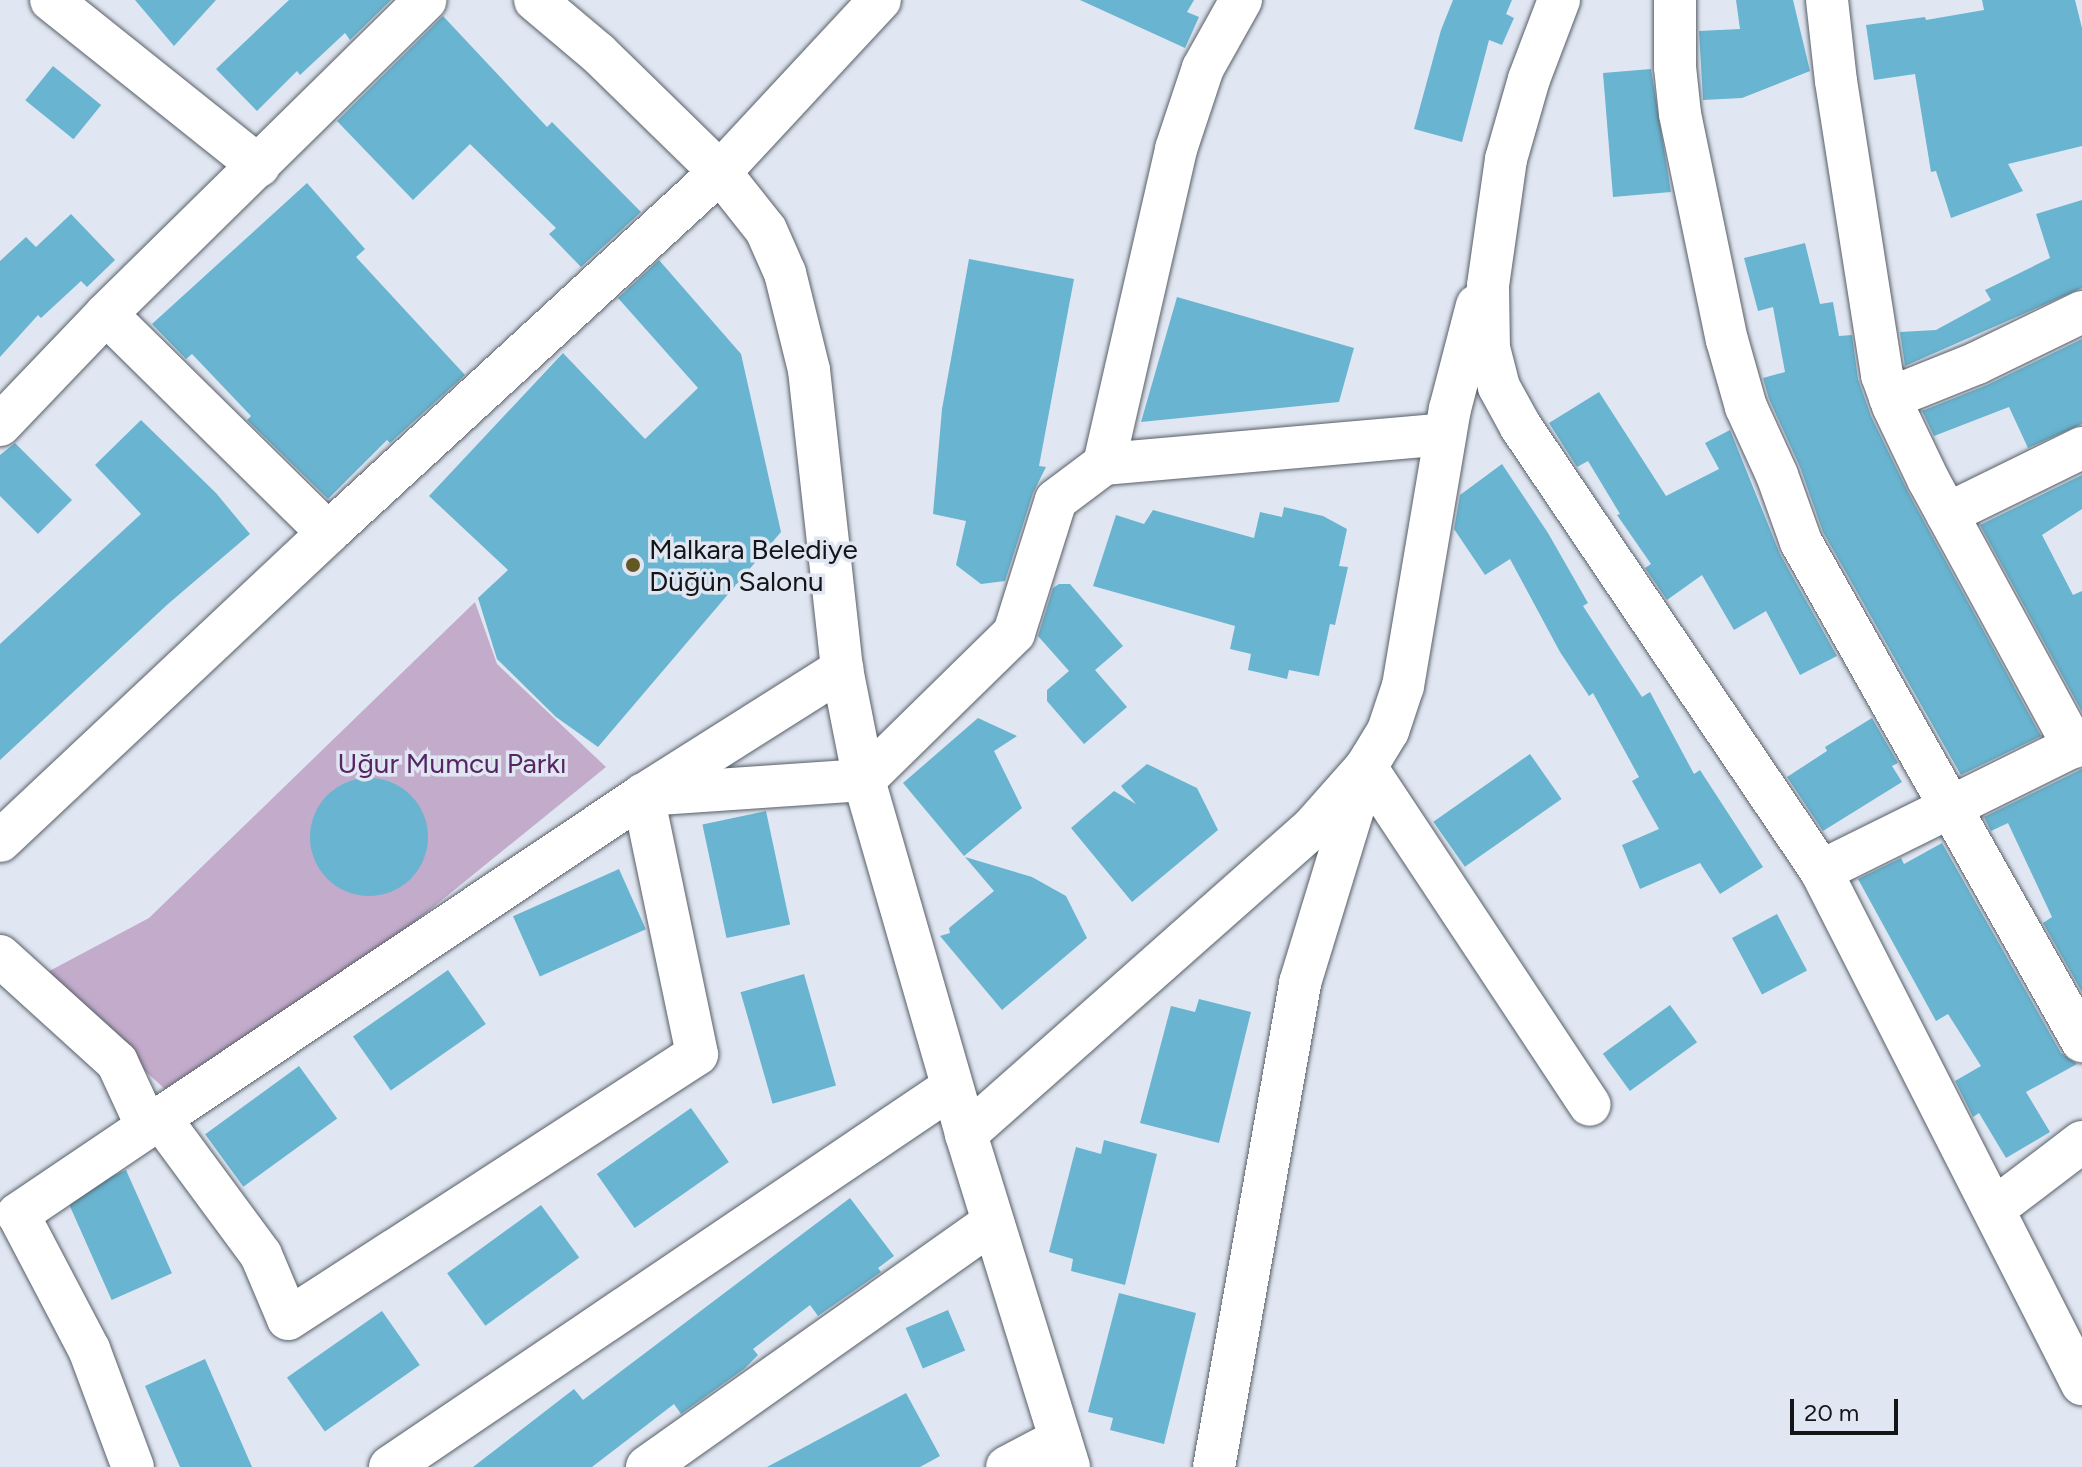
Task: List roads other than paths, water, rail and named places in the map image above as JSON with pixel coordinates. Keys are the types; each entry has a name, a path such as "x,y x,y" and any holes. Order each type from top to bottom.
{"street":[{"path":"51,0 259,166"},
{"path":"0,425 106,314 425,0"},
{"path":"535,0 598,53 720,172 766,230 785,273 809,370 842,669 864,780 992,1223 1064,1453 1007,1467"},
{"path":"0,841 720,172 880,0"},
{"path":"1104,464 1176,149 1203,68 1241,0"},
{"path":"1559,0 1529,79 1510,146 1497,226 1488,286 1489,348 1499,387 1521,427 1821,871 1995,1208 2069,1320 2082,1384"},
{"path":"1675,0 1675,67 1680,114 1727,340 1746,407 1777,475 1801,542 2078,1027"},
{"path":"1821,871 2078,744 1947,514 1890,398 1882,375 1836,81 1827,0"},
{"path":"966,1134 1312,828 1366,767 1388,731 1403,686 1445,434 1497,226"},
{"path":"1890,398 1977,363 2082,312"},
{"path":"106,314 328,533"},
{"path":"643,795 864,780 1014,633 1056,500 1104,464 1445,434"},
{"path":"1947,514 2082,448"},
{"path":"133,1467 89,1349 18,1214 643,795 842,669"},
{"path":"1366,767 1590,1105"},
{"path":"1214,1467 1300,983 1366,767"},
{"path":"0,956 117,1062 154,1122 261,1255 288,1319 697,1054 643,795"},
{"path":"390,1467 952,1087"},
{"path":"1995,1208 2082,1142"},
{"path":"647,1467 992,1223"}],"place":[{"name":"Malkara Belediye Düğün Salonu","path":"633,565"}],"park label":[{"name":"Uğur Mumcu Parkı","path":"452,763"}]}
